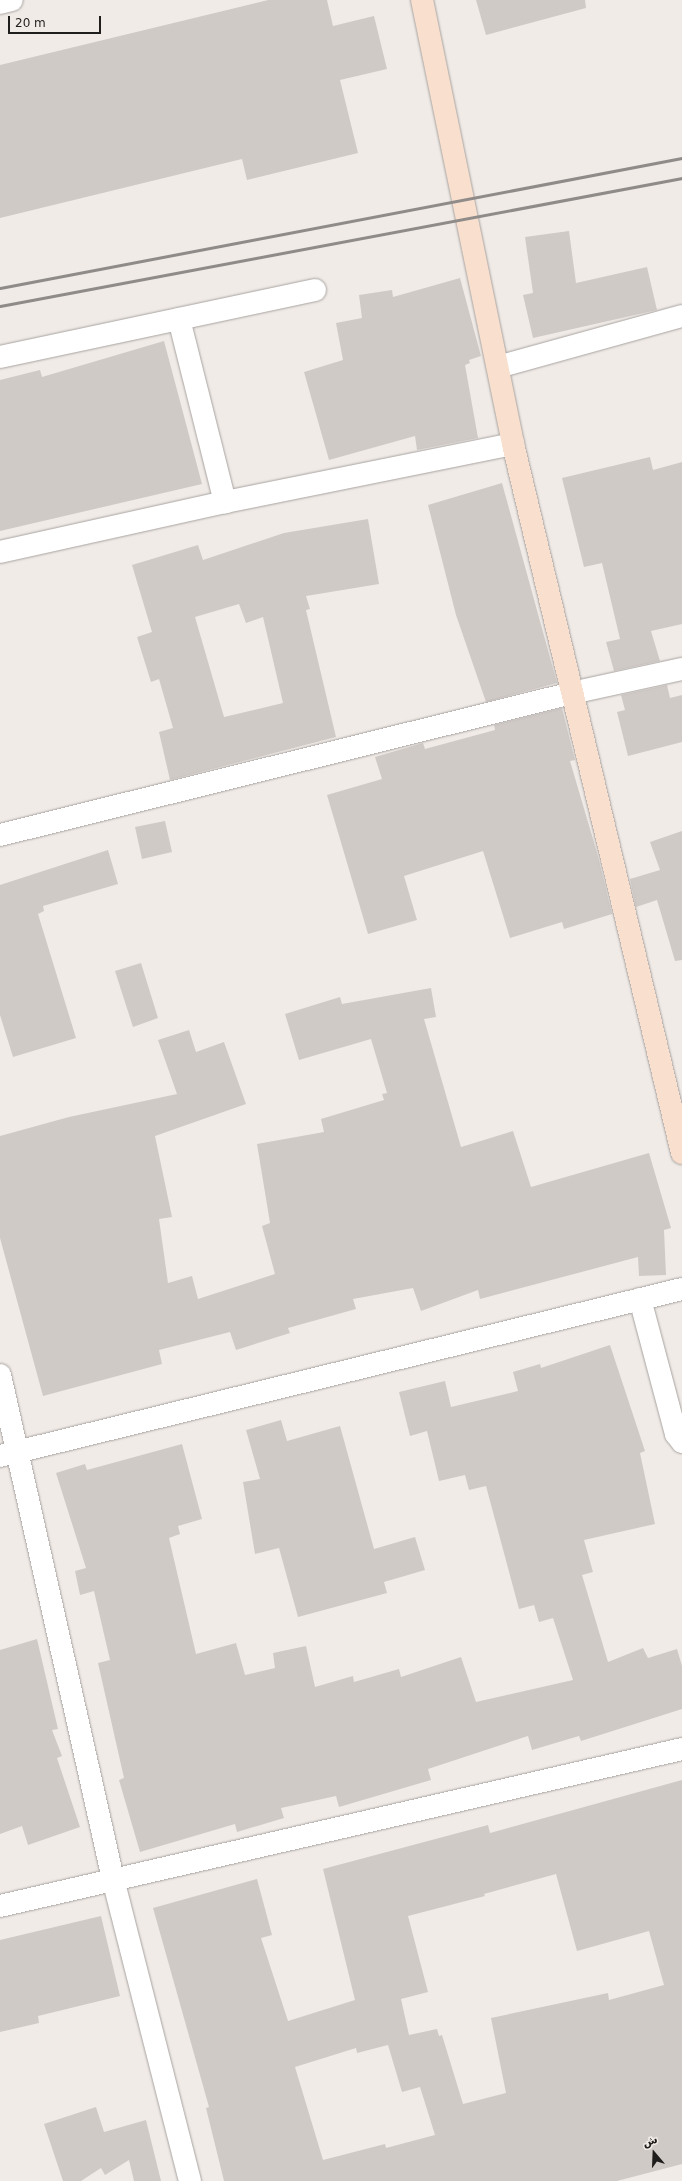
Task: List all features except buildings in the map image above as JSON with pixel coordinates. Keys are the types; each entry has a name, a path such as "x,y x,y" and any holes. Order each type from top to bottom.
{"main road":[{"path":"422,0 513,444 682,1153"}],"street":[{"path":"0,3 12,0"},
{"path":"0,357 315,290"},
{"path":"498,367 682,316"},
{"path":"179,319 224,502"},
{"path":"0,552 224,502 513,444"},
{"path":"0,835 572,693 682,669"},
{"path":"9,1453 682,1289"},
{"path":"640,1299 676,1434 682,1442"},
{"path":"0,1375 9,1453 113,1880 190,2181"},
{"path":"0,1906 682,1749"}],"railway":[{"path":"0,288 682,158"},
{"path":"0,306 682,178"}]}
